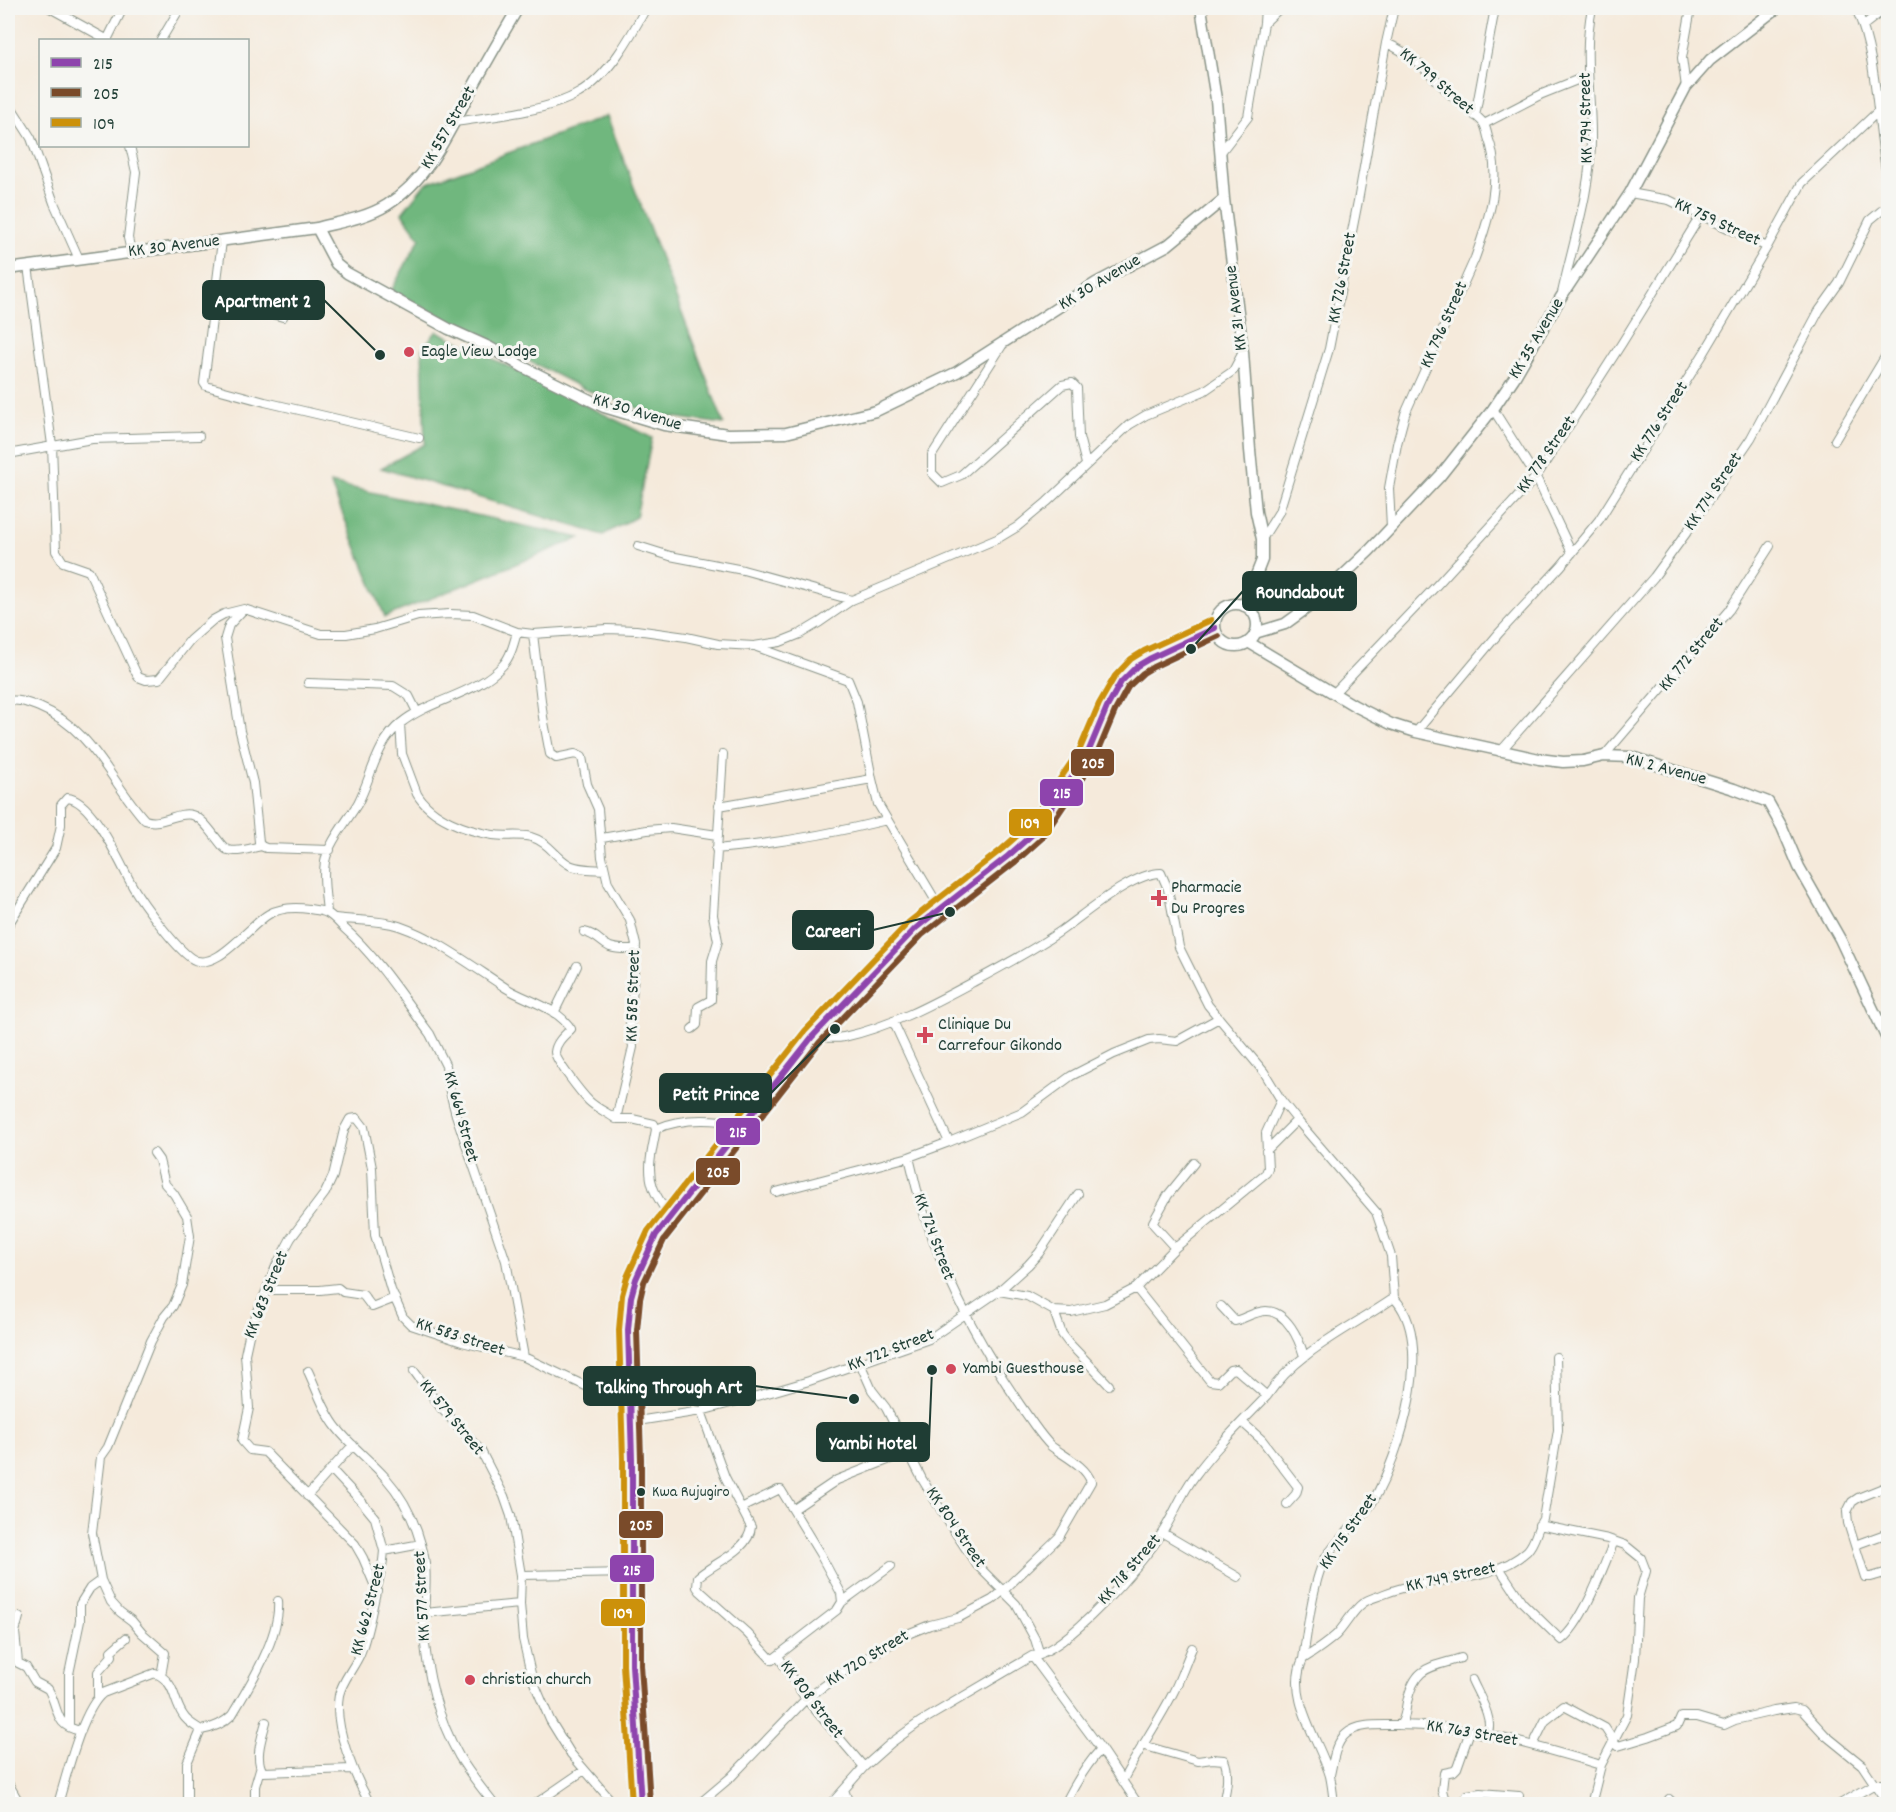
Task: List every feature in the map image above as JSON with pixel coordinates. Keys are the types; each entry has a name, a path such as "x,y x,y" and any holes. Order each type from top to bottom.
{"main road":[{"name":"KK 557 Street","path":"317,228 354,219 385,207 403,194 422,175 445,140 518,8"},
{"name":"KK 31 Avenue","path":"1201,8 1216,99 1224,199 1243,352 1256,512 1262,539 1262,560 1244,606"},
{"name":"KK 35 Avenue","path":"1252,638 1278,627 1301,613 1369,551 1440,476 1493,409 1514,378 1561,297 1630,193 1686,87 1710,60 1777,8"},
{"name":"KK 30 Avenue","path":"8,269 317,228 336,264 347,273 449,329 489,347 523,367 604,407 664,425 728,434 786,433 876,411 957,372 1096,283 1168,245 1224,199"},
{"path":"1233,605 1244,606 1253,613 1255,618 1252,638 1238,646 1228,645 1219,638 1215,628 1217,617 1223,609 1233,605"},
{"path":"640,1804 633,1705 628,1329 631,1297 656,1235 812,1037 916,928 1035,832 1087,755 1107,707 1121,681 1149,659 1215,628"},
{"name":"KN 2 Avenue","path":"1252,638 1334,693 1391,723 1416,732 1500,752 1563,762 1583,761 1604,756 1631,757 1768,802 1782,826 1799,867 1840,939 1888,1041"}],"street":[{"path":"50,8 106,39"},
{"path":"108,39 123,8"},
{"path":"162,39 180,8"},
{"path":"454,122 528,110 578,94 592,85 619,53 646,8"},
{"path":"1221,152 1248,117 1265,8"},
{"path":"1264,23 1280,8"},
{"name":"KK 726 Street","path":"1262,539 1279,512 1329,350 1394,8"},
{"path":"1475,116 1495,8"},
{"name":"KK 794 Street","path":"1561,297 1588,175 1592,136 1586,58 1592,8"},
{"path":"1686,87 1682,58 1691,8"},
{"path":"1856,8 1864,26 1879,110 1888,180"},
{"path":"1864,26 1886,8"},
{"name":"KK 799 Street","path":"1386,43 1400,49 1423,68 1457,102 1484,124"},
{"path":"1484,124 1542,94 1587,76"},
{"path":"8,102 31,138 54,203 78,259"},
{"name":"KK 776 Street","path":"1416,732 1499,633 1599,520 1704,353 1802,183 1888,102"},
{"name":"KK 796 Street","path":"1391,527 1389,488 1405,414 1475,258 1492,199 1495,166 1484,124"},
{"path":"130,147 136,172 128,238 131,251"},
{"name":"KK 759 Street","path":"1630,193 1669,200 1767,247"},
{"name":"KK 774 Street","path":"1500,752 1654,578 1751,438 1819,311 1839,283 1870,220 1888,208"},
{"name":"KK 778 Street","path":"1334,693 1536,477 1701,215"},
{"path":"222,241 204,383 206,386 419,438"},
{"path":"28,266 52,445 58,556 63,562 89,571 138,677 146,680 159,679 190,640 213,620 224,614 244,609 321,634 345,634 375,629 418,616 450,614 473,615 517,632 533,634 608,629 636,630 718,644 754,646 791,639 852,600 1007,533 1047,502 1129,425 1146,415 1204,391 1231,373 1243,352"},
{"path":"215,298 283,317"},
{"path":"1005,340 932,455 932,473 942,483 961,474 1062,385 1072,383 1077,388 1079,437 1086,464"},
{"path":"1835,440 1888,352"},
{"path":"1493,409 1536,477 1572,553"},
{"path":"8,454 92,439 199,436"},
{"path":"638,546 670,556 743,570 852,600"},
{"name":"KK 772 Street","path":"1604,756 1729,610 1770,546"},
{"path":"244,609 229,625 225,638 240,731 254,783 261,846"},
{"path":"8,925 56,848 61,825 61,805 67,798 73,798 79,802 106,834 145,906 191,958 202,962 217,958 268,914 280,910 291,907 327,913 325,861 359,800 370,770 388,735 417,712 491,676 504,664 517,632"},
{"name":"KK 585 Street","path":"533,634 550,754 556,758 575,754 582,757 587,784 598,809 605,870 613,893 630,920 634,931 636,949 630,1026 633,1047 616,1119"},
{"path":"754,646 848,680 857,702 878,804 940,908"},
{"path":"308,683 393,686 409,696 417,712"},
{"path":"8,700 16,699 58,715 90,743 145,820 152,822 188,814 194,815 214,833 223,848 230,851 261,846 330,850"},
{"path":"400,724 402,754 417,794 444,819 495,836 530,837 545,843 572,867 605,870"},
{"path":"692,1029 697,1025 698,1007 711,1000 712,961 718,941 713,915 723,754"},
{"path":"718,806 872,779"},
{"path":"716,849 763,845 825,835 887,820"},
{"path":"602,838 670,828 717,835"},
{"path":"812,1037 842,1037 893,1021 950,994 1034,949 1101,901 1138,879 1161,873 1168,889 1179,947 1208,1005 1264,1072 1281,1100 1297,1120 1376,1212 1391,1256 1394,1298"},
{"name":"KK 664 Street","path":"327,913 366,948 439,1049 446,1066 456,1116 506,1261 524,1357"},
{"path":"334,918 400,926 433,942 554,1013 571,1029 556,1047 555,1055 589,1101 616,1119 642,1120 651,1123 656,1129 650,1175 653,1188 670,1217"},
{"path":"584,932 597,936 608,946 618,949 636,949"},
{"path":"554,1013 577,966"},
{"path":"776,1192 909,1157 949,1142 1022,1112 1071,1076 1114,1054 1149,1040 1177,1041 1219,1018"},
{"path":"893,1021 949,1142"},
{"path":"999,1292 1027,1296 1054,1311 1071,1312 1095,1307 1136,1288 1175,1248 1266,1173 1268,1168 1266,1133 1281,1100"},
{"name":"KK 683 Street","path":"364,1127 357,1118 350,1119 347,1123 333,1176 325,1193 291,1238 250,1331 245,1354 249,1408 242,1441 250,1450 265,1452 355,1545 363,1558 376,1592"},
{"path":"1266,1151 1297,1120"},
{"path":"656,1129 681,1121 730,1121 743,1124"},
{"name":"KK 583 Street","path":"364,1127 372,1168 375,1235 394,1298 403,1317 411,1325 462,1342 524,1357 630,1407"},
{"path":"154,1153 159,1160 165,1184 174,1194 186,1216 190,1236 182,1285 173,1306 151,1341 108,1447 101,1457 92,1533 101,1580 111,1602 165,1653 161,1676"},
{"name":"KK 724 Street","path":"909,1157 915,1184 939,1259 965,1314 1006,1386 1036,1428 1049,1444 1077,1464 1090,1480 1088,1488 1059,1537 1003,1591"},
{"path":"1175,1248 1154,1226 1153,1222 1168,1195 1194,1163"},
{"name":"KK 722 Street","path":"631,1422 701,1411 809,1381 929,1339 999,1292 1039,1253 1078,1194"},
{"path":"268,1287 273,1290 338,1288 343,1292 363,1295 372,1308 394,1298"},
{"path":"1136,1288 1209,1381 1218,1382 1230,1371 1236,1369 1267,1396"},
{"name":"KK 718 Street","path":"831,1804 864,1767 920,1722 1070,1635 1132,1571 1163,1533 1193,1478 1267,1396 1275,1384 1304,1356 1394,1298"},
{"name":"KK 715 Street","path":"1334,1804 1330,1775 1305,1715 1298,1688 1298,1670 1303,1659 1318,1575 1327,1556 1371,1503 1389,1472 1408,1405 1413,1374 1411,1335 1406,1317 1400,1304 1394,1298"},
{"path":"1221,1306 1235,1321 1256,1312 1275,1313 1289,1324 1304,1356"},
{"path":"1054,1311 1062,1334 1068,1342 1109,1384"},
{"name":"KK 749 Street","path":"1303,1659 1337,1634 1363,1603 1392,1591 1428,1582 1458,1579 1500,1569 1528,1550 1535,1540 1543,1519 1558,1430 1556,1357"},
{"name":"KK 804 Street","path":"860,1364 872,1390 886,1408 922,1479 976,1564 1016,1604 1027,1622 1036,1656 1138,1804"},
{"name":"KK 577 Street","path":"308,1371 328,1416 385,1477 405,1503 422,1544 426,1580 425,1645 430,1677 441,1714 461,1758 494,1804"},
{"name":"KK 579 Street","path":"414,1371 441,1408 480,1451 511,1516 521,1575 520,1604 524,1639 532,1678 550,1720 583,1771 614,1804"},
{"path":"701,1411 725,1477 751,1527 749,1536 727,1559 698,1577 697,1587 747,1633 772,1660 778,1656"},
{"path":"1242,1422 1262,1440 1298,1488 1287,1504"},
{"path":"307,1496 353,1445"},
{"path":"794,1509 837,1480 908,1452"},
{"path":"331,1469 375,1518 384,1551"},
{"path":"1888,1486 1858,1498 1847,1512 1848,1523 1865,1576 1871,1577 1888,1572"},
{"path":"741,1508 778,1490 784,1493 841,1593 842,1602"},
{"path":"1539,1525 1608,1539 1625,1545 1641,1558 1646,1571 1638,1598 1635,1659 1627,1715 1601,1765 1592,1803"},
{"path":"1163,1533 1238,1577"},
{"path":"1855,1545 1888,1533"},
{"name":"KK 662 Street","path":"370,1804 352,1769 338,1710 341,1688 361,1651 382,1573 384,1551 422,1544"},
{"path":"1500,1569 1522,1602 1561,1640 1580,1617 1612,1546"},
{"name":"KK 808 Street","path":"864,1767 806,1699 778,1656 831,1616 842,1602 891,1566"},
{"path":"521,1575 632,1573"},
{"path":"69,1727 69,1674 80,1621 80,1604 90,1588 101,1580"},
{"name":"KK 720 Street","path":"699,1804 731,1777 806,1699 849,1668 910,1633 958,1618 992,1600 1003,1591"},
{"path":"98,1697 109,1690 155,1673 161,1676 176,1695 185,1719 201,1730 217,1726 232,1715 261,1667 275,1624 278,1602"},
{"path":"424,1613 520,1604"},
{"path":"20,1617 15,1632 18,1662 27,1667 35,1682 46,1687 53,1699 58,1718 69,1727 81,1731"},
{"path":"58,1804 81,1731 98,1697 98,1672 112,1656 111,1651 126,1638"},
{"path":"1123,1780 1173,1694 1192,1648"},
{"path":"1400,1725 1404,1719 1415,1677 1421,1672 1461,1658"},
{"path":"1472,1680 1490,1720 1490,1729 1487,1734"},
{"path":"1533,1745 1545,1721 1564,1706 1605,1728 1618,1746 1677,1726 1681,1718 1697,1717 1724,1725 1735,1720 1794,1708 1802,1710 1825,1734 1862,1765 1888,1804"},
{"path":"255,1804 255,1786 260,1769 258,1758 267,1722"},
{"name":"KK 763 Street","path":"1330,1775 1337,1747 1344,1735 1360,1727 1400,1725 1426,1725 1487,1734 1601,1765"},
{"path":"187,1804 188,1763 201,1730"},
{"path":"1446,1804 1442,1790 1444,1773 1454,1772 1457,1768 1470,1731"},
{"path":"1142,1745 1190,1760 1224,1760 1227,1767 1227,1784 1223,1804"},
{"path":"1065,1804 1088,1763 1101,1749"},
{"path":"260,1769 263,1772 352,1769"},
{"path":"536,1804 583,1771"},
{"path":"8,1783 20,1804"},
{"path":"1840,1804 1875,1784 1888,1784"},
{"path":"843,1790 847,1794 845,1804"},
{"path":"1432,1804 1465,1802 1467,1795 1480,1793 1519,1796"}],"green space":[{"path":"607,116 724,424 658,415 584,389 391,291 420,238 402,213 425,184"},
{"path":"437,331 652,438 636,517 603,535 381,468 425,444 422,349"},
{"path":"330,483 580,538 385,617"}],"transit line":[{"name":"109","path":"632,1804 623,1665 623,1459 619,1330 622,1295 627,1277 648,1231 805,1031 909,922 1028,826 1079,751 1099,704 1115,676 1131,659 1144,651 1211,620"},
{"name":"215","path":"641,1804 632,1665 632,1459 628,1330 631,1297 636,1279 656,1235 812,1037 916,928 1035,832 1087,755 1107,707 1121,682 1137,666 1149,659 1215,628"},
{"name":"205","path":"650,1803 641,1665 641,1459 637,1330 644,1282 664,1240 819,1043 922,935 1014,863 1042,838 1095,759 1115,711 1128,687 1153,667 1219,636"}],"place":[{"name":"Eagle View Lodge","path":"409,352"},
{"name":"Apartment 2","path":"380,355"},
{"name":"Roundabout","path":"1191,649"},
{"name":"Pharmacie Du Progres","path":"1159,898"},
{"name":"Careeri","path":"950,912"},
{"name":"Petit Prince","path":"835,1029"},
{"name":"Clinique Du Carrefour Gikondo","path":"925,1035"},
{"name":"Yambi Guesthouse","path":"951,1369"},
{"name":"Yambi Hotel","path":"932,1370"},
{"name":"Talking Through Art","path":"854,1399"},
{"name":"Kwa Rujugiro","path":"641,1492"},
{"name":"christian church","path":"470,1680"}]}
